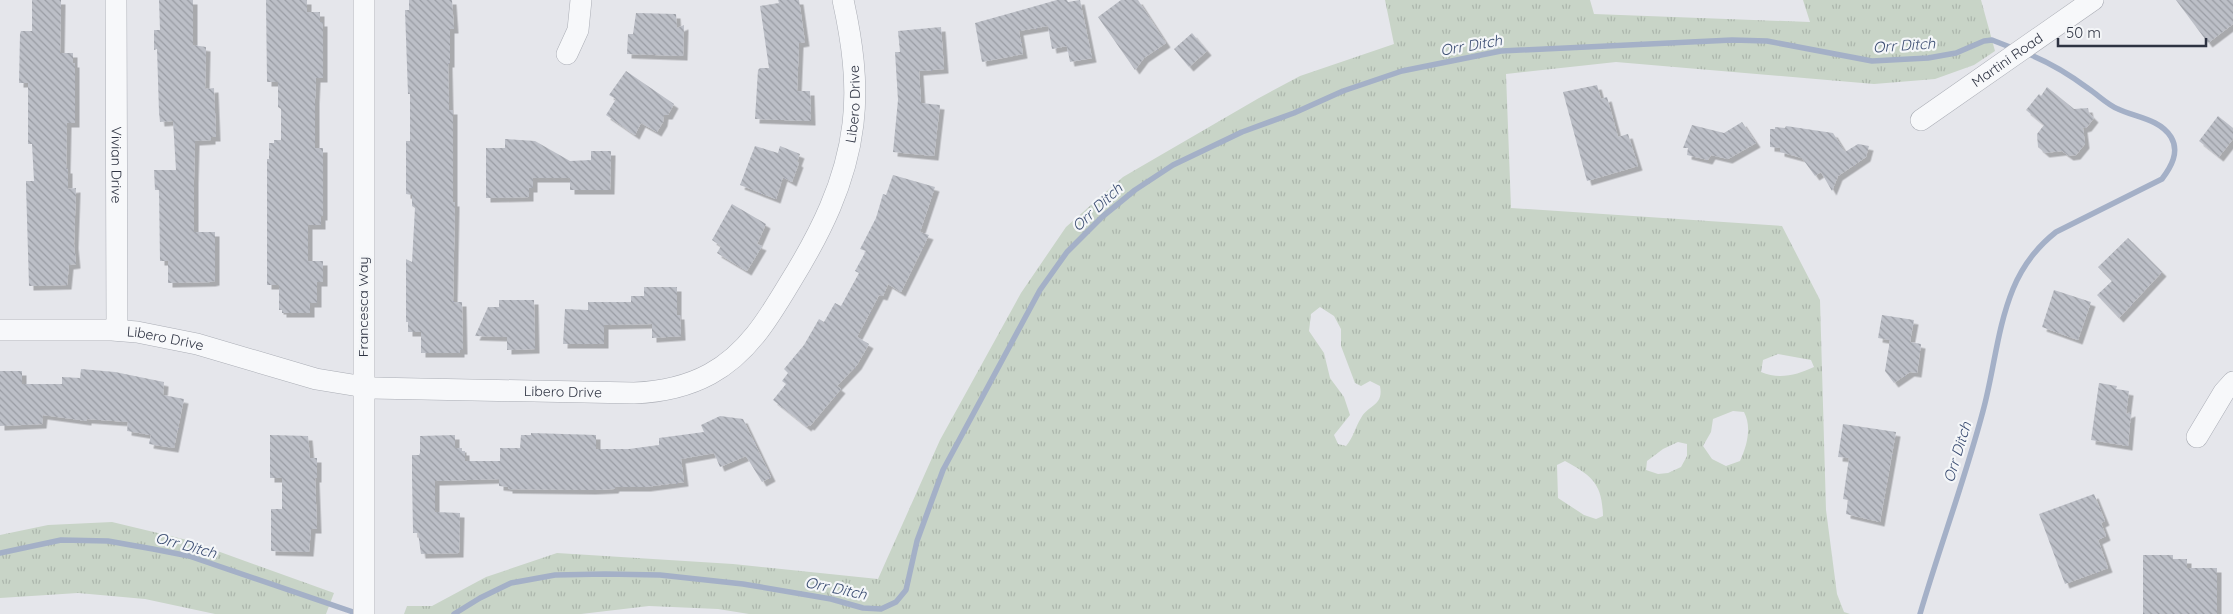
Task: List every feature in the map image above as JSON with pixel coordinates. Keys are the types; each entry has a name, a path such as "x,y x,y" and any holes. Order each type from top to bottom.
{"street":[{"name":"Vivian Drive","path":"116,0 117,330"},
{"name":"Francesca Way","path":"364,0 364,614"},
{"path":"567,54 578,30 581,0"},
{"name":"Libero Drive","path":"0,330 117,330 164,336 316,379 364,387 409,390 658,392 684,386 711,374 733,358 753,339 767,320 812,246 839,186 849,148 855,93 854,57 843,0"},
{"name":"Martini Road","path":"1921,120 2093,0"},
{"path":"2197,437 2224,392 2233,382"}],"green space":[{"path":"1385,0 1590,0 1594,14 1810,22 1803,0 1981,0 1995,51 1974,65 1935,79 1874,84 1616,62 1506,74 1511,208 1782,226 1820,300 1826,510 1837,594 1844,612 1850,614 749,614 718,609 649,606 581,614 404,614 407,606 432,606 486,577 557,553 733,564 878,579 940,440 1021,293 1066,227 1123,177 1259,98 1300,76 1394,44","holes":["1320,307 1334,316 1341,329 1341,346 1355,383 1361,386 1370,381 1380,386 1380,398 1359,421 1346,446 1338,444 1334,435 1350,415 1344,397 1330,378 1324,353 1309,331 1311,314","1778,354 1811,360 1814,367 1795,374 1774,376 1761,372 1763,360","1733,411 1744,412 1748,424 1748,437 1740,461 1726,466 1712,459 1703,446 1711,432 1713,419","1678,442 1687,444 1687,456 1681,467 1668,473 1658,474 1646,470 1647,461 1663,449","1565,461 1589,476 1594,482 1598,488 1603,516 1596,519 1584,515 1558,498 1557,465"]},
{"path":"112,522 187,540 334,593 326,614 215,614 145,599 78,593 0,598 0,535 48,525"}],"building":[{"path":"32,0 61,0 60,53 73,53 73,63 75,63 75,123 67,123 66,169 68,169 68,189 76,188 74,244 76,264 69,265 67,285 29,286 26,181 34,181 32,144 28,144 28,83 19,83 20,34 21,31 32,31"},
{"path":"159,0 193,0 193,45 206,47 205,89 214,88 216,137 211,137 211,140 195,141 194,179 194,232 215,232 215,281 211,282 168,283 168,261 160,261 159,190 155,190 154,170 176,170 173,121 160,122 159,112 157,49 154,50 154,30 160,30"},
{"path":"266,0 307,0 307,12 320,12 320,22 323,22 323,78 316,78 315,148 323,148 323,216 321,216 321,225 308,225 308,261 323,261 323,282 317,282 317,303 310,303 310,313 282,313 282,310 279,310 279,285 267,285 267,159 269,159 269,143 274,143 274,140 281,140 281,109 278,107 278,82 267,82"},
{"path":"409,0 452,0 454,29 450,29 450,63 448,63 449,110 453,110 453,202 455,202 453,302 462,302 463,350 460,350 460,353 421,353 421,332 408,332 408,322 406,322 406,259 412,262 415,208 412,206 412,195 406,194 406,141 410,141 410,94 408,94 405,10 409,10"},
{"path":"778,0 799,0 805,42 799,43 797,91 810,91 811,121 755,119 758,70 760,68 769,68 760,6 779,3"},
{"path":"1057,0 1067,0 1068,2 1080,0 1092,58 1070,62 1067,46 1052,49 1048,26 1019,31 1023,54 982,62 975,23"},
{"path":"1121,0 1138,0 1166,43 1144,58 1135,70 1098,17"},
{"path":"2176,0 2233,0 2233,24 2208,43"},
{"path":"636,13 676,14 677,28 684,25 683,56 627,54 628,34 633,34"},
{"path":"941,27 944,69 919,71 921,103 940,105 934,156 893,152 898,100 895,52 900,52 898,31"},
{"path":"1192,33 1207,51 1189,67 1174,49"},
{"path":"626,71 674,104 668,115 664,115 663,122 657,132 641,123 635,135 606,115 616,99 609,95"},
{"path":"1597,85 1601,99 1607,97 1618,137 1628,134 1638,166 1587,181 1563,92"},
{"path":"2047,87 2074,109 2088,108 2089,113 2094,118 2087,127 2083,128 2085,144 2076,155 2069,156 2062,151 2045,153 2038,147 2037,134 2044,125 2026,110 2039,94 2041,96"},
{"path":"2218,116 2233,128 2233,139 2219,157 2199,141"},
{"path":"1742,122 1756,143 1728,159 1711,155 1708,160 1687,155 1688,148 1683,148 1692,125 1724,133"},
{"path":"1786,126 1833,133 1845,152 1858,144 1869,146 1866,157 1838,176 1832,191 1821,172 1815,176 1802,158 1780,152 1780,148 1770,147 1770,129 1775,129 1775,127 1785,128"},
{"path":"505,139 535,141 570,161 591,160 591,151 611,151 610,190 570,190 570,178 533,178 533,188 529,188 529,197 486,198 486,148 505,148"},
{"path":"755,146 778,153 780,146 800,154 797,162 799,163 792,182 783,177 776,199 740,185"},
{"path":"893,175 935,187 920,232 929,235 901,292 888,284 883,296 879,295 857,337 869,344 857,365 837,386 841,389 810,426 808,425 807,427 773,400 786,384 782,381 788,373 784,369 804,345 819,319 824,322 835,303 841,306 859,273 855,271 866,251 860,249 876,218 883,194 886,195"},
{"path":"732,204 766,224 757,244 762,246 747,271 717,253 721,246 712,240"},
{"path":"2128,238 2162,272 2119,318 2097,295 2112,281 2098,267"},
{"path":"644,287 677,287 677,315 680,315 681,336 652,338 652,324 604,325 604,344 563,344 565,309 588,310 588,302 631,302 631,296 644,296"},
{"path":"2054,290 2091,302 2078,340 2042,327"},
{"path":"499,300 534,300 535,349 507,350 507,337 475,336 488,307 499,307"},
{"path":"1882,315 1914,320 1910,342 1921,344 1917,373 1910,372 1894,383 1885,371 1890,340 1878,338"},
{"path":"81,369 115,372 164,382 163,395 184,399 174,448 149,444 151,435 127,431 128,422 87,419 87,421 43,415 42,424 0,426 0,371 22,371 22,384 62,384 62,377 80,378"},
{"path":"2099,383 2117,386 2116,389 2129,391 2126,414 2131,412 2128,446 2091,440"},
{"path":"720,416 743,419 771,477 762,482 746,456 720,467 714,453 681,459 684,482 646,487 615,487 614,489 591,490 508,489 508,487 499,486 499,479 435,481 435,512 460,513 459,553 421,554 418,533 413,533 412,475 412,455 419,455 420,453 420,436 455,435 455,448 462,448 462,451 465,451 465,461 500,461 500,448 520,448 521,435 531,435 531,433 596,435 596,449 629,449 659,445 659,438 704,432 701,425"},
{"path":"1843,424 1896,432 1880,522 1846,514 1848,500 1843,499 1849,458 1838,457"},
{"path":"270,435 308,436 310,458 317,458 317,478 315,478 317,529 311,529 309,552 271,551 271,509 282,509 282,478 270,478"},
{"path":"2094,494 2105,521 2101,523 2106,536 2098,540 2108,568 2065,584 2039,514"},
{"path":"2143,555 2173,555 2173,559 2187,559 2187,568 2217,568 2217,614 2143,614"}],"waterway":[{"name":"Orr Ditch","path":"454,614 480,598 511,583 555,575 660,575 743,584 831,599 863,608 881,609 896,602 906,590 917,541 943,470 1040,290 1067,252 1102,217 1135,190 1173,165 1242,132 1294,113 1343,91 1402,71 1501,51 1732,40 1767,41 1872,61 1928,58 1956,53 1984,41 1992,40 2015,49"},
{"name":"Orr Ditch","path":"1920,614 1976,436 1987,396 2003,319 2013,289 2021,273 2036,251 2056,232 2162,179 2171,164 2174,154 2174,143 2160,126 2147,119 2114,107 2066,73 2026,53"},
{"name":"Orr Ditch","path":"0,553 61,540 108,541 189,556 359,614"}]}
